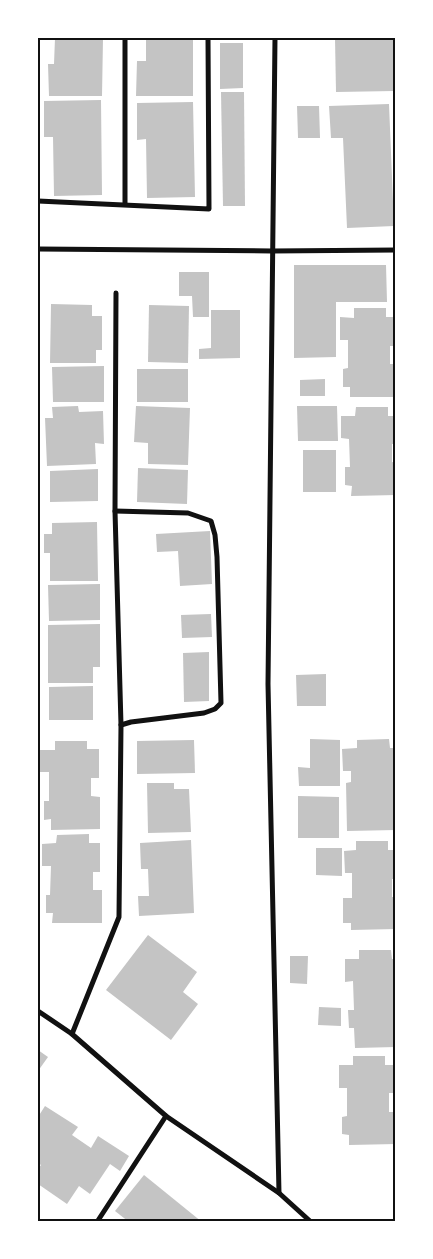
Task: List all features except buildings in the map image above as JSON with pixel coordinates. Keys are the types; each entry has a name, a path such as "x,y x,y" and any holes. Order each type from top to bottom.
{"street":[{"path":"125,38 125,204"},
{"path":"38,201 209,208 208,38"},
{"path":"275,38 268,684 279,1193"},
{"path":"38,249 396,250"},
{"path":"72,1034 119,917 121,725 115,511 116,293"},
{"path":"115,511 188,513 211,521 215,535 221,702 214,709 204,713 131,722 121,725"},
{"path":"38,1011 72,1034 166,1116 279,1193 311,1222"},
{"path":"97,1222 166,1116"}]}
